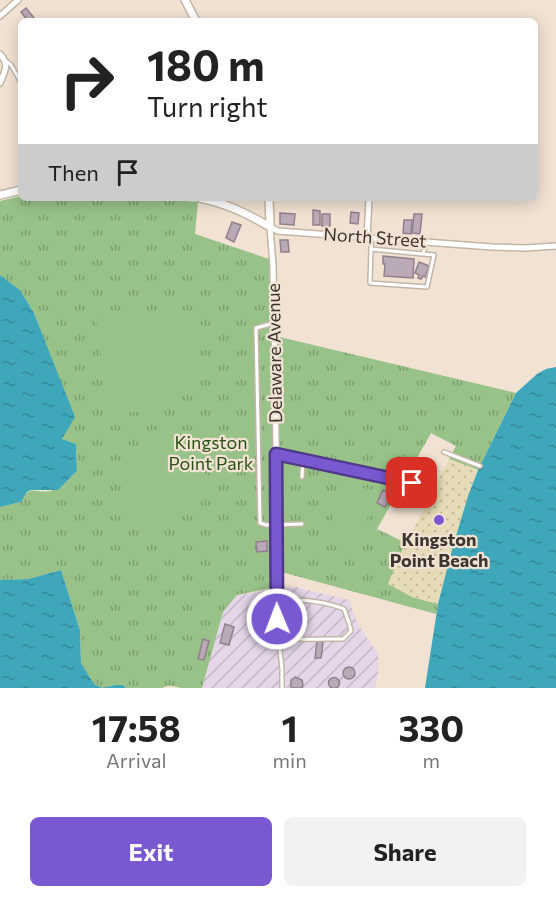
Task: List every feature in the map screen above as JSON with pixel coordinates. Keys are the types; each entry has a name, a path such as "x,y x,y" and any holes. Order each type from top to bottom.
{"street":[{"path":"0,16 18,0"},
{"path":"185,0 194,18"},
{"path":"0,54 7,64 0,83"},
{"path":"0,195 18,191"},
{"name":"North Street","path":"214,201 240,210 278,231 526,248 556,246"},
{"name":"Delaware Avenue","path":"269,201 273,265 276,590"},
{"path":"369,201 369,238"}],"lane":[{"path":"5,60 12,65 18,76"},
{"path":"369,238 370,283 427,287 435,255 371,249"},
{"path":"423,254 426,242"},
{"path":"274,323 256,328 260,523 266,525 302,524"},
{"path":"444,452 480,466"},
{"path":"276,454 426,486"},
{"path":"302,477 303,460"},
{"name":"Delaware Avenue","path":"276,590 282,688"},
{"path":"277,599 316,601 344,609 351,632 343,639 287,638 278,633"}],"shaded area":[{"path":"295,587 349,600 358,625 378,654 375,688 202,688 223,612 237,595"}],"green space":[{"name":"Kingston Point Park","path":"18,197 18,201 198,202 195,234 269,259 271,335 516,393 478,470 449,459 456,446 431,433 377,529 406,543 397,561 412,597 438,604 436,614 274,570 274,587 237,595 223,612 202,688 169,686 126,688 123,685 115,685 102,688 94,684 81,663 80,630 61,570 28,579 0,580 0,507 21,502 30,491 54,490 77,471 76,444 62,439 74,417 34,313 20,290 0,275 0,201"},
{"path":"183,314 195,330 199,344 201,367 194,384 169,409 111,414 105,391 97,320"},
{"path":"172,419 190,440 211,487 206,498 186,511 166,520 132,526 124,499 129,464 142,441"},
{"path":"339,483 373,490 363,541 329,534"}],"sand":[{"name":"Kingston Point Beach","path":"449,459 478,470 461,520 438,604 412,597 388,584 397,561"}],"water":[{"path":"0,275 20,290 34,313 75,417 62,439 76,444 77,471 58,490 31,490 21,502 0,507"},
{"path":"556,367 556,688 425,688 438,604 453,546 478,470 516,393 537,374"},
{"path":"61,570 80,630 81,663 94,684 102,688 0,688 0,580 28,579"},
{"path":"123,685 126,688 102,688"}],"building":[{"path":"26,8 34,18 26,18 21,12"},
{"path":"313,210 320,211 320,225 313,225"},
{"path":"351,212 359,213 358,224 350,223"},
{"path":"280,213 295,214 294,225 280,224"},
{"path":"322,214 330,214 330,226 322,226"},
{"path":"414,214 422,214 420,234 412,233"},
{"path":"404,220 412,220 411,234 403,233"},
{"path":"232,222 241,225 234,242 226,238"},
{"path":"280,240 288,240 289,252 281,252"},
{"path":"383,256 414,259 413,278 384,276"},
{"path":"419,262 429,266 425,277 421,279 415,273"},
{"path":"383,490 391,494 385,507 377,503"},
{"path":"267,541 267,551 257,552 256,542"},
{"path":"225,624 234,627 229,645 220,643"},
{"path":"203,639 209,641 204,660 198,659"},
{"path":"317,641 323,642 321,658 315,658"},
{"path":"351,667 355,673 351,679 347,679 343,671"},
{"path":"295,677 302,680 302,688 291,688 291,680"},
{"path":"334,677 340,683 338,687 330,687 328,683 330,679"}],"place":[{"name":"Kingston Point Beach","path":"439,520"}],"route":[{"path":"277,619 276,454 412,483"}]}
